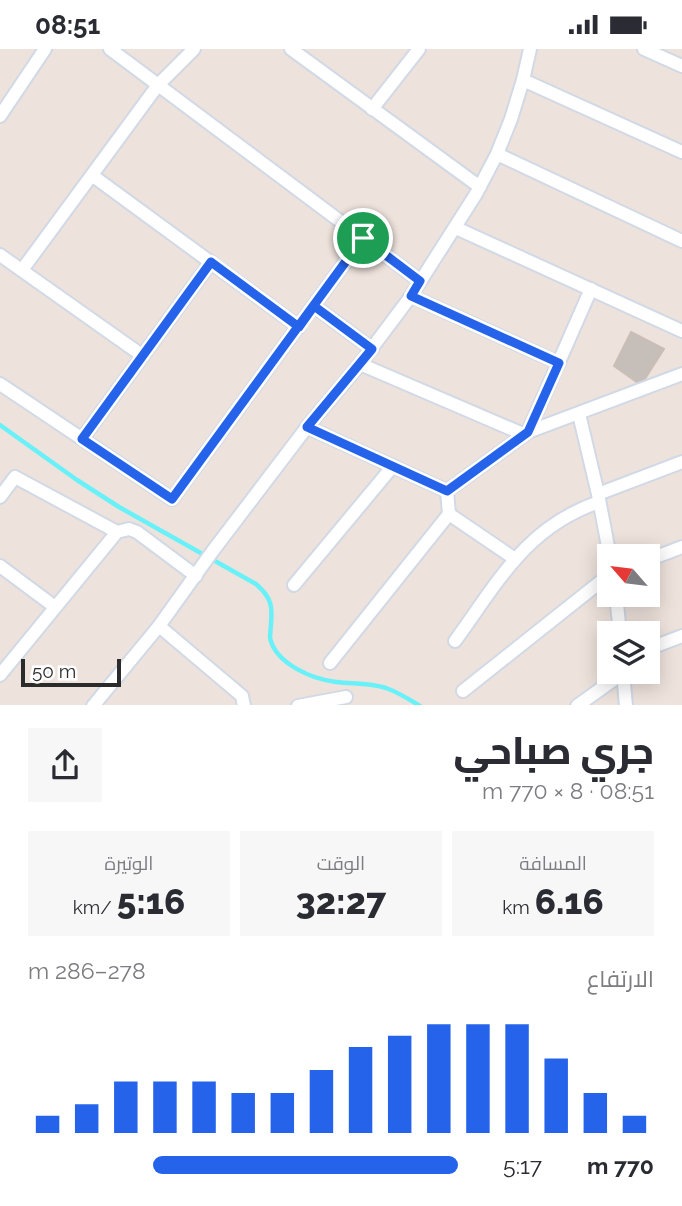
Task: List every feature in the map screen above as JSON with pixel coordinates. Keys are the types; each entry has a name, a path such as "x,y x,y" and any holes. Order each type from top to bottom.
{"street":[{"path":"0,116 45,49"},
{"path":"110,49 420,281"},
{"path":"22,270 158,85 194,49"},
{"path":"291,49 480,187"},
{"path":"372,109 419,49"},
{"path":"93,705 159,626 212,551 411,296 456,227 497,154 511,119 530,49"},
{"path":"644,49 682,66"},
{"path":"523,80 682,152"},
{"path":"497,154 682,241"},
{"path":"93,176 299,327"},
{"path":"456,227 682,331"},
{"path":"0,384 172,499 363,238"},
{"path":"0,255 143,356"},
{"path":"82,439 211,262"},
{"path":"526,433 591,289"},
{"path":"411,296 559,363"},
{"path":"314,306 372,349"},
{"path":"360,364 526,433"},
{"path":"447,491 526,433 682,374"},
{"path":"579,414 607,544"},
{"path":"307,427 447,491"},
{"path":"455,641 531,541 552,525 598,498 682,462"},
{"path":"294,585 393,466"},
{"path":"0,497 15,477 117,532"},
{"path":"330,663 449,514 447,491"},
{"path":"449,514 515,559"},
{"path":"0,675 117,532 129,529 137,532 198,572"},
{"path":"660,555 682,547"},
{"path":"0,566 55,607"},
{"path":"463,691 597,585"},
{"path":"159,626 243,696 244,705"},
{"path":"660,644 682,636"},
{"path":"577,705 606,684"},
{"path":"624,684 626,705"},
{"path":"298,705 346,697"}],"building":[{"path":"631,332 664,349 641,385 614,366"}],"waterway":[{"path":"0,425 119,507 256,584 270,602 270,638 279,655 287,663 306,674 327,680 386,688 418,705"}],"route":[{"path":"363,238 299,327 172,499 82,439 211,262 299,327 314,306 372,349 307,427 447,491 528,432 559,363 411,296 420,281 363,238"}]}
